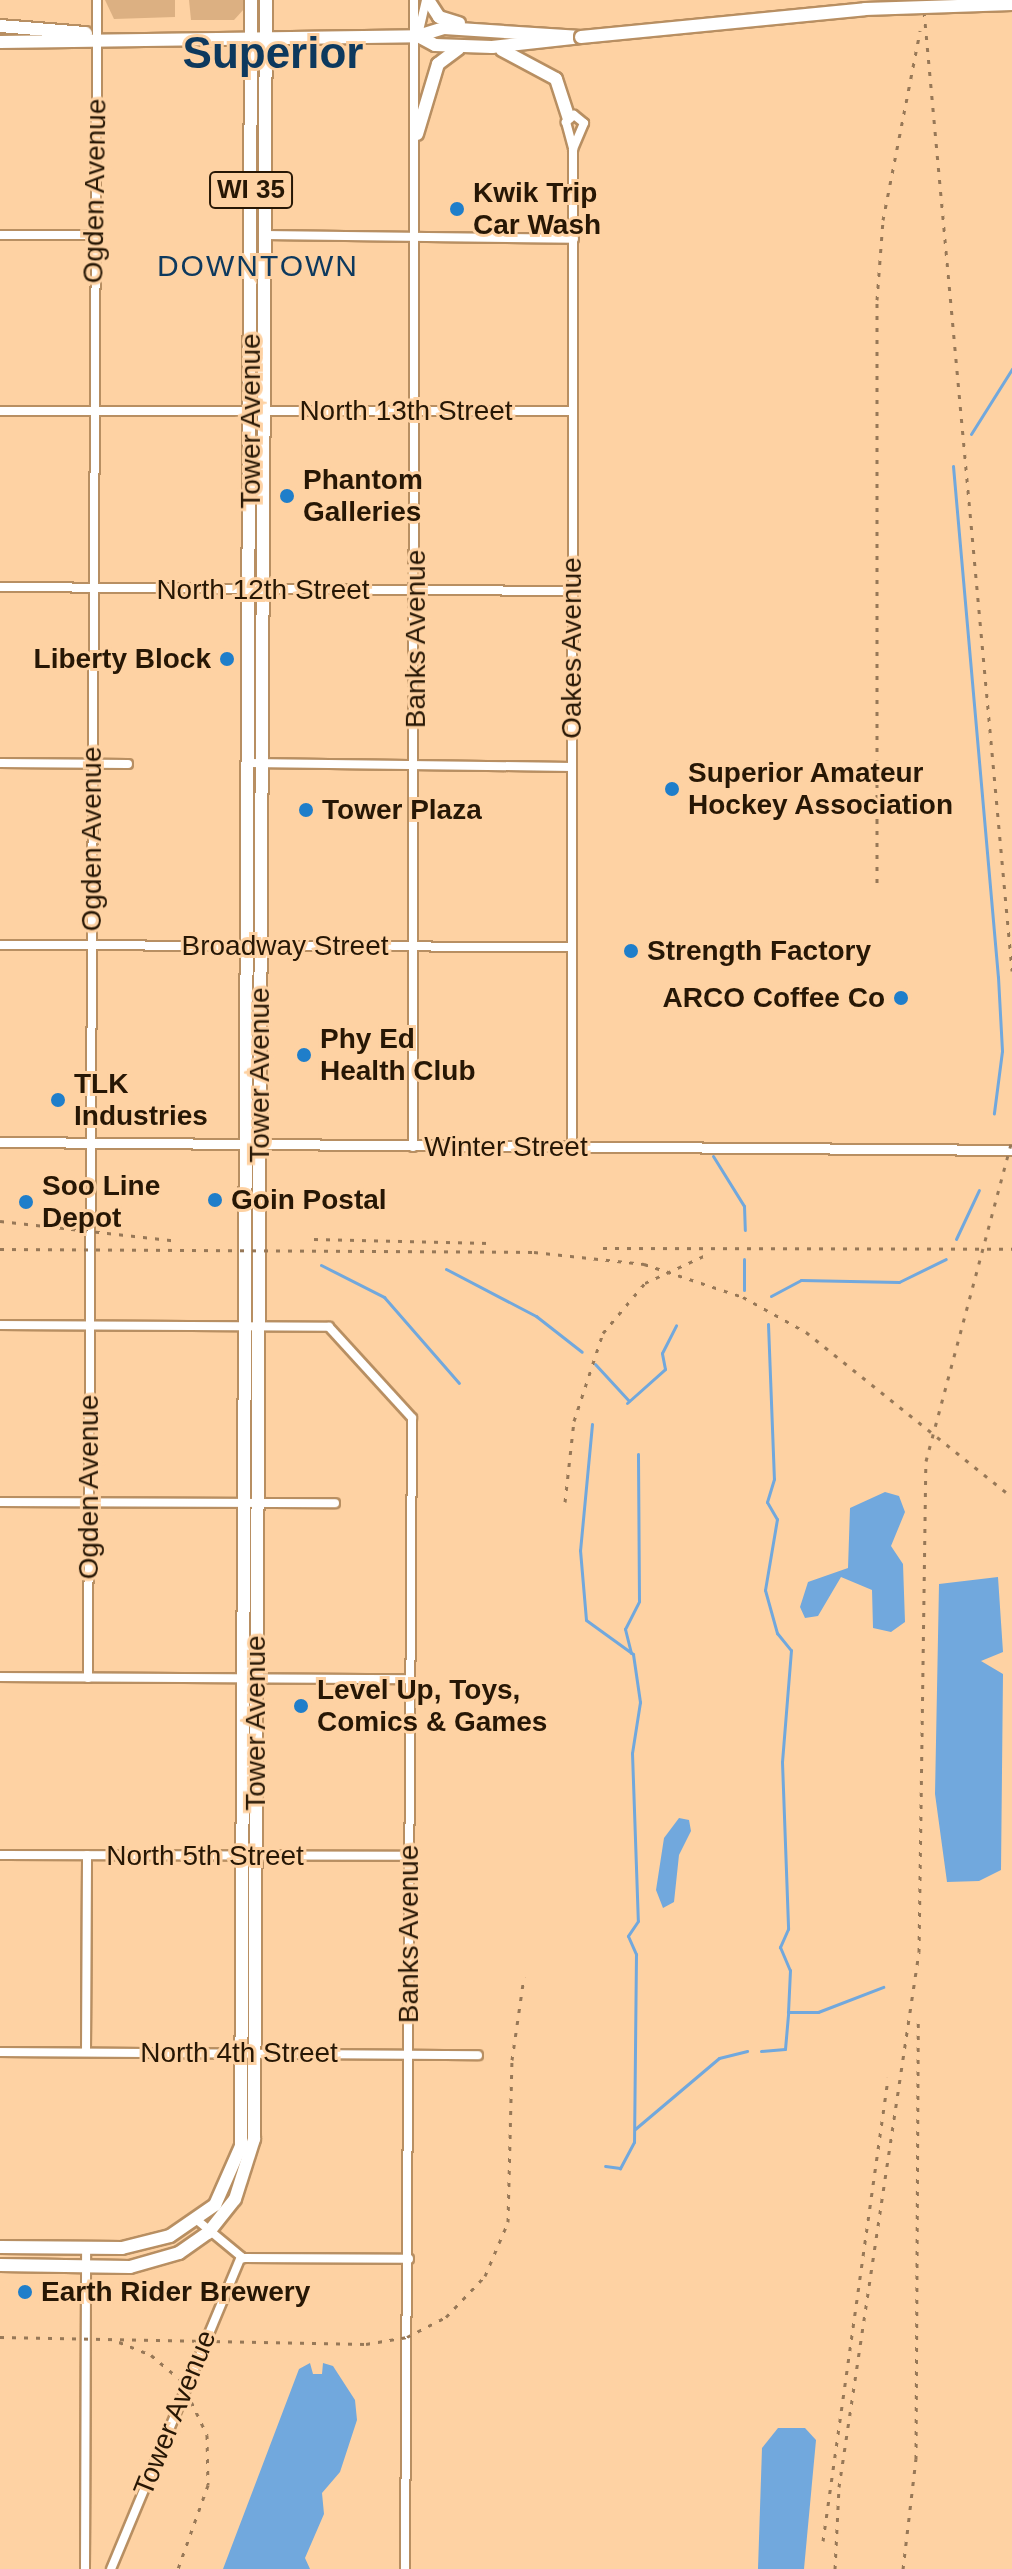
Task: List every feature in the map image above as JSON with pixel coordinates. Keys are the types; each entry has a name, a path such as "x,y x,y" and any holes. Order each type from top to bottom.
{"main road":[{"name":"Tower Avenue","path":"251,0 258,35 264,235 257,410"},
{"name":"Tower Avenue","path":"208,2233 235,2199 249,2164 257,410 251,182 258,35 266,0"},
{"path":"427,0 449,21 530,28 581,37"},
{"path":"0,42 97,35 418,36 463,47 492,47 865,9 1012,4"},
{"path":"0,26 97,35"},
{"path":"418,36 444,28 530,28"},
{"path":"417,134 438,64 463,47"},
{"path":"492,47 552,74 568,117"},
{"path":"251,182 264,235"},
{"name":"Tower Avenue","path":"197,2220 222,2196 239,2156 249,2053"},
{"name":"WI 35","path":"0,2247 143,2245 197,2220"},
{"name":"WI 35","path":"0,2265 86,2268 152,2263 208,2233"}],"street":[{"name":"Ogden Avenue","path":"88,1678 97,0"},
{"name":"Banks Avenue","path":"413,1147 418,236 418,36 414,0"},
{"name":"Banks Avenue","path":"418,36 427,0"},
{"name":"Oakes Avenue","path":"572,1147 574,239 573,149 568,117 584,122 573,149"},
{"path":"0,235 94,235"},
{"path":"264,235 574,239"},
{"name":"North 13th Street","path":"0,411 573,411"},
{"name":"North 12th Street","path":"0,587 573,591"},
{"path":"0,763 128,764"},
{"path":"256,763 572,767"},
{"name":"Broadway Street","path":"0,945 571,947"},
{"name":"Winter Street","path":"0,1142 1012,1150"},
{"path":"0,1325 252,1326"},
{"name":"Banks Avenue","path":"252,1326 334,1329 412,1418 405,2569"},
{"path":"0,1502 335,1503"},
{"path":"0,1677 410,1679"},
{"name":"North 5th Street","path":"0,1855 409,1856"},
{"path":"86,2052 87,1855"},
{"name":"North 4th Street","path":"0,2052 478,2055"},
{"path":"197,2220 208,2233 241,2257 409,2259"},
{"path":"85,2569 86,2247"},
{"name":"Tower Avenue","path":"111,2569 241,2257"}],"shaded area":[{"path":"105,0 175,0 175,17 114,19"},
{"path":"189,0 244,0 244,9 234,20 191,20"}],"water":[{"path":"885,1492 899,1496 905,1512 891,1546 903,1564 905,1622 891,1632 873,1628 872,1590 841,1577 818,1616 805,1618 800,1607 808,1582 848,1568 850,1508"},
{"path":"998,1577 1003,1652 981,1661 1003,1674 1001,1870 979,1881 947,1882 935,1794 939,1584"},
{"path":"679,1818 689,1820 691,1831 679,1855 674,1902 663,1908 656,1890 664,1838"},
{"path":"310,2363 313,2374 322,2374 323,2363 333,2366 355,2400 357,2420 340,2472 322,2493 324,2514 305,2558 310,2569 223,2569 299,2369"},
{"path":"778,2428 805,2428 816,2440 804,2569 758,2569 762,2448"}],"waterway":[{"path":"971,434 1012,369"},
{"path":"953,466 998,977 1002,1051 994,1113"},
{"path":"713,1156 744,1206 745,1230"},
{"path":"956,1239 979,1190"},
{"path":"744,1259 744,1290"},
{"path":"771,1296 801,1280 899,1282 946,1259"},
{"path":"321,1265 384,1297 459,1383"},
{"path":"446,1269 536,1316 582,1352"},
{"path":"768,1324 774,1479 767,1502 777,1519 765,1590 777,1633 791,1650 782,1762 788,1929 780,1947 790,1970 788,2012"},
{"path":"627,1403 665,1369 662,1353 676,1325"},
{"path":"595,1364 629,1401"},
{"path":"592,1424 580,1550 586,1620 633,1654 640,1702 632,1753 638,1921 628,1936 636,1954 634,2142 620,2168 605,2166"},
{"path":"631,1653 625,1629 639,1601 638,1454"},
{"path":"761,2051 785,2049 788,2012 818,2012 883,1987"},
{"path":"635,2129 719,2058 747,2051"}],"railway":[{"path":"923,0 1012,971"},
{"path":"877,883 877,300 883,220 920,31"},
{"path":"835,2569 839,2487 919,1952 926,1461 1012,1140"},
{"path":"0,1221 179,1241"},
{"path":"314,1239 489,1243"},
{"path":"603,1248 1012,1249"},
{"path":"0,1249 534,1252 644,1264 743,1297 806,1332 1012,1497"},
{"path":"565,1502 574,1421 603,1333 645,1283 708,1254"},
{"path":"0,2337 366,2344 407,2337 446,2317 485,2276 508,2222 512,2060 524,1977"},
{"path":"903,2569 916,2459 918,2018"},
{"path":"823,2541 888,2078"},
{"path":"119,2342 151,2355 181,2380 207,2435 208,2485 178,2569"}],"place":[{"name":"Kwik Trip Car Wash","path":"457,209"},
{"name":"Phantom Galleries","path":"287,496"},
{"name":"Liberty Block","path":"227,659"},
{"name":"Superior Amateur Hockey Association","path":"672,789"},
{"name":"Tower Plaza","path":"306,810"},
{"name":"Strength Factory","path":"631,951"},
{"name":"ARCO Coffee Co","path":"901,998"},
{"name":"Phy Ed Health Club","path":"304,1055"},
{"name":"TLK Industries","path":"58,1100"},
{"name":"Goin Postal","path":"215,1200"},
{"name":"Soo Line Depot","path":"26,1202"},
{"name":"Level Up, Toys, Comics & Games","path":"301,1706"},
{"name":"Earth Rider Brewery","path":"25,2292"}],"district":[{"name":"Superior","path":"273,53"},
{"name":"DOWNTOWN","path":"258,266"}]}
